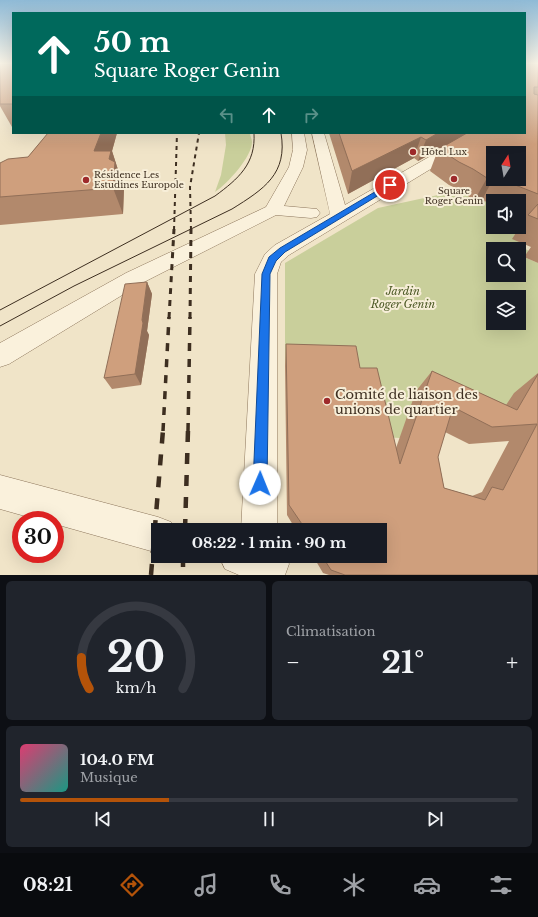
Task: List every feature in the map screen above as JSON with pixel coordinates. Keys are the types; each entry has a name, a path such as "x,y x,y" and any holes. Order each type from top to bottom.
{"street":[{"path":"273,210 296,168 300,150 298,134"},
{"path":"318,134 339,216"},
{"path":"262,523 266,274 272,259 282,250 478,134"},
{"path":"0,356 134,278 273,210 311,213"},
{"path":"0,492 151,533"}],"green space":[{"path":"225,134 250,134 252,142 248,155 232,177 215,192 221,175 226,145"},
{"name":"Jardin Roger Genin","path":"461,190 474,201 482,200 486,202 486,234 525,234 523,242 486,242 486,282 526,282 526,258 538,263 538,406 496,421 417,392 400,438 363,436 285,366 285,263 378,208"}],"building":[{"path":"0,91 12,91 12,104 0,104"},
{"path":"526,91 534,91 534,94 538,95 538,194 518,186 526,186 526,146 486,146 486,177 439,149 465,134 526,134"},
{"path":"47,134 101,134 94,151 111,151 109,159 115,162 113,188 0,197 0,163 8,159 28,157"},
{"path":"339,134 436,134 426,140 421,137 352,171"},
{"path":"538,204 538,219 528,215"},
{"path":"147,282 142,320 143,323 135,374 104,378 125,284"},
{"path":"286,344 356,346 360,368 377,368 400,464 432,371 517,410 538,374 538,575 345,575 331,570 326,563 387,563 387,523 301,523 289,505","holes":["453,407 492,427 537,424 503,490 492,487 485,500 444,488 438,457"]}],"tram line":[{"path":"0,310 215,196 238,177 244,170 252,154 254,134"},
{"path":"0,326 74,286 232,209 254,194 271,179 277,170 281,159 281,134"}],"railway":[{"path":"174,230 177,134"},
{"path":"191,230 190,187 199,134"},
{"path":"169,318 174,229"},
{"path":"190,318 191,230"},
{"path":"163,431 169,317"},
{"path":"188,431 190,317"},
{"path":"151,575 163,430"},
{"path":"185,523 188,430"},
{"path":"183,563 183,575"}],"place":[{"name":"Hôtel Lux","path":"413,152"},
{"name":"Square Roger Genin","path":"454,179"},
{"name":"Résidence Les Estudines Europole","path":"86,180"},
{"name":"Comité de liaison des unions de quartier","path":"327,401"}],"route":[{"path":"260,484 262,362 266,274 272,259 282,250 390,185"}]}
